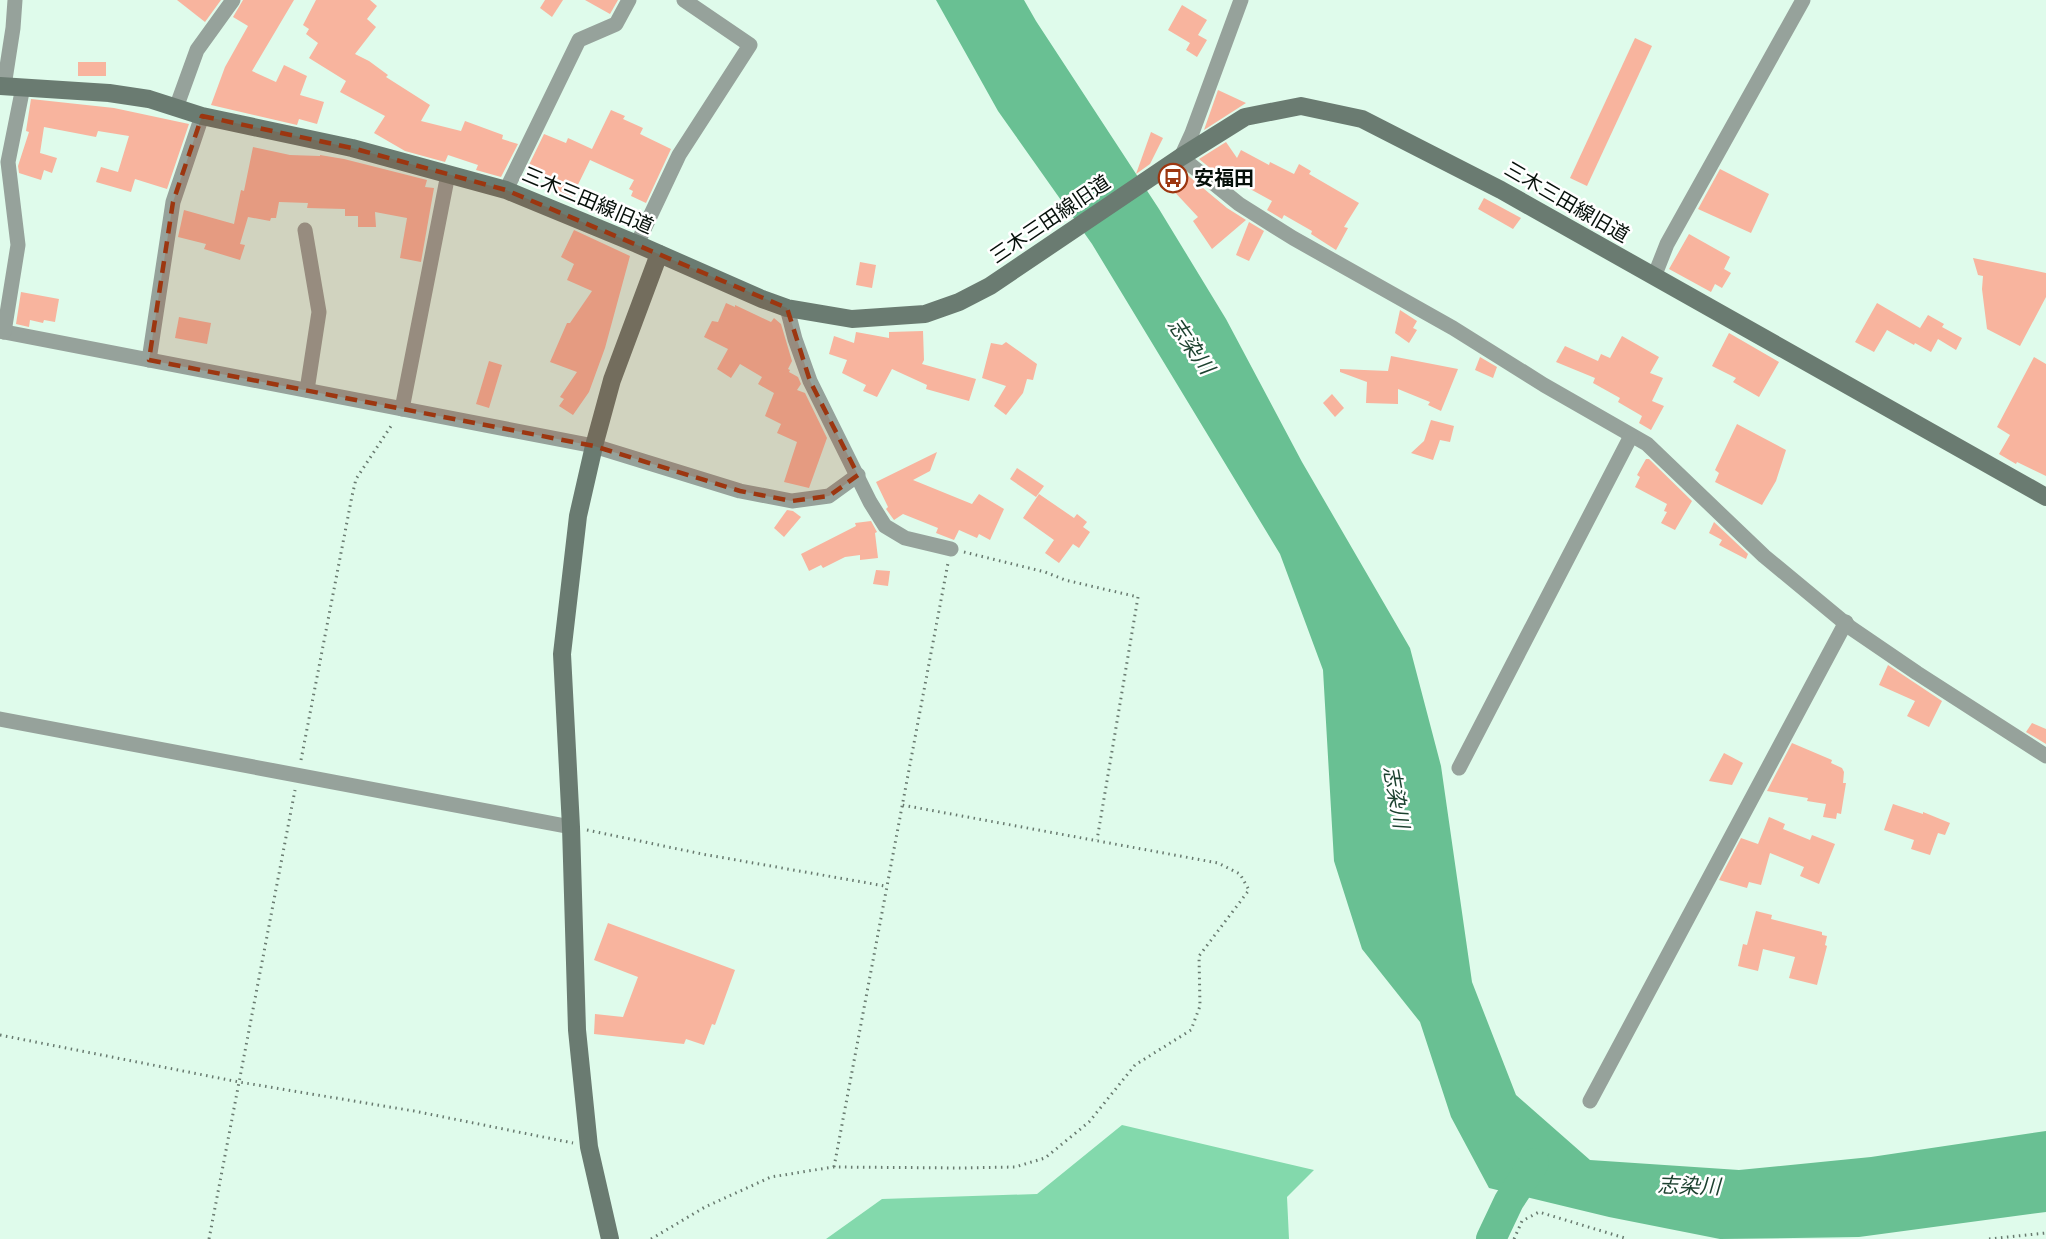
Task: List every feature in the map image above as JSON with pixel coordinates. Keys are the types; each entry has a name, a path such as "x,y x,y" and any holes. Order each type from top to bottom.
{"street":[{"path":"2,86 14,28 15,0"},
{"path":"176,108 197,50 233,0"},
{"path":"506,189 579,40 616,24 629,0"},
{"path":"637,244 679,155 750,45 684,0"},
{"path":"1241,0 1181,157 1239,204 1293,238 1454,328 1544,385 1647,444 1764,556 1846,622 1917,673 2046,756"},
{"path":"1654,278 1667,244 1803,0"},
{"name":"三木三田線旧道","path":"2,86 109,93 149,99 202,116 352,148 506,189 762,300 787,308 852,318 925,314 959,302 990,286 1181,157 1245,117 1301,106 1362,118 1501,190 2046,497"},
{"path":"23,87 8,162 18,246 2,331 594,446 740,491 792,501 829,496 858,475"},
{"path":"149,360 173,202 202,116"},
{"path":"402,409 448,174"},
{"path":"305,230 319,312 307,390"},
{"path":"610,1239 590,1147 577,1030 571,827 562,654 578,516 594,446 612,380 659,254"},
{"path":"787,308 810,381 870,502 885,526 906,538 951,549"},
{"path":"1459,768 1631,436"},
{"path":"1590,1101 1846,622"},
{"path":"0,719 571,827"}],"path":[{"path":"209,1239 351,496 356,479 402,409"},
{"path":"833,1167 951,549 1138,597 1097,840"},
{"path":"651,1239 705,1207 771,1177 833,1167 1015,1167 1045,1158 1089,1122 1136,1065 1191,1030 1200,1006 1199,956 1249,890 1240,874 1218,863 902,805"},
{"path":"571,827 714,856 885,886"},
{"path":"0,1035 238,1082 414,1111 590,1147"},
{"path":"1514,1239 1522,1221 1539,1212 1628,1239"},
{"path":"1989,1239 2046,1233"}],"highlighted area":[{"path":"202,116 352,148 506,190 787,308 810,381 858,475 829,496 792,501 740,491 594,446 149,360 173,202"}],"shaded area":[{"path":"1122,1125 1314,1170 1287,1197 1289,1239 826,1239 882,1199 1037,1194"}],"water":[{"name":"志染川","path":"936,0 1024,0 1159,209 1226,319 1302,462 1410,648 1441,766 1472,982 1516,1095 1590,1160 1739,1170 1871,1157 2046,1131 2046,1212 1859,1237 1720,1239 1609,1217 1489,1188 1451,1117 1420,1022 1362,949 1334,861 1323,670 1280,554 1092,244 998,111"}],"building":[{"path":"177,0 221,0 205,22"},
{"path":"243,0 294,0 252,71 276,82 284,65 307,76 300,95 324,102 317,124 299,119 297,125 211,105 225,67 248,26 233,17"},
{"path":"316,0 370,0 377,6 367,19 376,27 355,54 369,61 388,75 386,77 430,105 421,121 461,131 465,121 503,135 502,139 518,144 501,177 476,170 478,165 448,155 445,162 405,151 374,133 385,116 340,92 346,81 309,58 318,43 306,34 309,29 303,25"},
{"path":"545,0 563,0 552,17 540,8"},
{"path":"585,0 618,0 610,14"},
{"path":"1182,5 1207,20 1198,35 1207,40 1197,57 1186,50 1190,43 1168,30"},
{"path":"1635,38 1652,46 1587,186 1570,178"},
{"path":"78,62 106,62 106,76 78,76"},
{"path":"1218,90 1246,103 1204,130"},
{"path":"31,99 114,108 189,124 167,189 135,179 131,192 96,182 101,167 118,172 129,136 98,131 96,137 44,127 40,153 57,158 52,173 44,170 41,180 19,173 18,166 29,132 26,131"},
{"path":"611,110 625,116 623,119 643,128 640,134 671,149 646,203 631,196 633,191 629,189 634,180 590,160 570,201 554,193 558,183 527,169 544,134 566,143 568,138 592,149"},
{"path":"1151,132 1163,138 1150,164 1136,174"},
{"path":"1226,142 1237,158 1241,150 1269,165 1270,162 1294,174 1299,164 1311,171 1309,174 1359,203 1344,227 1348,228 1336,250 1311,234 1312,231 1284,215 1282,219 1267,210 1272,201 1241,184 1237,190 1199,159"},
{"path":"253,147 290,155 320,155 344,159 427,180 425,187 434,188 421,262 400,258 407,218 375,212 376,227 358,227 358,216 345,216 345,209 307,208 308,203 279,202 276,218 271,218 270,221 248,217 240,244 245,245 240,260 204,249 206,244 178,237 184,210 234,224 241,190 244,191"},
{"path":"1720,169 1769,194 1751,233 1698,209"},
{"path":"1185,173 1227,208 1246,220 1212,249 1193,221 1198,217 1170,187"},
{"path":"1484,198 1521,218 1513,229 1478,209"},
{"path":"1249,222 1264,231 1249,261 1236,255"},
{"path":"574,230 630,256 605,348 589,392 573,415 559,406 564,399 560,397 577,372 550,362 567,323 570,323 592,291 567,280 574,264 561,257"},
{"path":"1689,234 1730,257 1724,269 1731,273 1722,288 1715,284 1711,292 1669,269"},
{"path":"1973,258 2046,273 2046,297 2020,346 1987,329 1982,289 1983,276 1978,275"},
{"path":"860,262 876,265 872,288 856,285"},
{"path":"21,292 59,299 55,322 44,320 43,323 30,320 29,327 16,324"},
{"path":"726,303 771,322 774,318 781,324 792,361 789,372 798,377 801,384 797,390 805,393 827,438 809,488 784,482 797,442 777,433 781,424 765,416 774,393 758,384 762,377 740,364 731,378 717,369 728,349 704,337 712,321 718,322"},
{"path":"1877,303 1920,328 1928,315 1944,324 1942,327 1962,338 1956,350 1938,339 1931,352 1887,330 1874,352 1855,342"},
{"path":"1400,310 1417,321 1413,328 1417,330 1409,343 1395,333"},
{"path":"179,317 211,323 207,344 175,338"},
{"path":"923,331 924,360 922,364 976,379 969,401 926,389 927,385 892,369 877,397 863,391 866,385 842,373 847,360 829,354 834,336 854,343 856,332 889,338 889,332"},
{"path":"1729,333 1779,362 1759,397 1733,382 1736,378 1712,366"},
{"path":"1622,336 1659,357 1650,373 1663,378 1652,401 1664,406 1651,430 1639,423 1642,416 1618,402 1620,398 1593,383 1595,378 1556,362 1565,346 1598,361 1601,354 1610,358"},
{"path":"1006,342 1037,364 1033,380 1027,379 1023,393 1006,415 994,406 1006,386 982,378 991,343 1002,345"},
{"path":"1391,356 1458,369 1441,411 1428,405 1430,402 1398,389 1398,404 1366,403 1367,382 1340,372 1340,369 1388,371"},
{"path":"1480,357 1497,367 1493,378 1475,370"},
{"path":"2034,357 2046,364 2046,476 2017,462 2016,464 1999,454 2010,435 1997,427"},
{"path":"489,361 502,365 489,408 476,404"},
{"path":"1332,394 1344,408 1335,417 1323,403"},
{"path":"1431,420 1454,426 1450,442 1440,440 1433,460 1411,453 1424,441"},
{"path":"1737,424 1786,450 1776,481 1762,505 1715,482 1719,473 1715,470"},
{"path":"937,452 930,471 913,480 972,504 979,494 1004,509 990,540 979,534 977,538 959,530 954,540 936,533 938,528 903,514 894,520 886,509 888,507 876,482"},
{"path":"1646,459 1649,459 1692,501 1675,530 1661,523 1667,512 1664,511 1667,504 1635,487 1640,477 1637,475"},
{"path":"1017,468 1044,486 1036,497 1010,479"},
{"path":"1039,494 1074,518 1077,514 1087,522 1083,527 1090,532 1079,548 1073,544 1059,563 1045,553 1054,540 1023,518"},
{"path":"787,510 801,517 784,537 774,528"},
{"path":"871,521 877,532 875,533 878,558 860,560 860,555 845,557 823,568 821,565 809,571 801,554 856,526 855,523"},
{"path":"1714,522 1748,554 1746,559 1719,545 1722,540 1709,533"},
{"path":"876,570 890,571 888,586 873,584"},
{"path":"1888,665 1942,701 1929,727 1907,716 1915,701 1879,685"},
{"path":"2032,723 2046,729 2046,744 2026,732"},
{"path":"1792,743 1832,760 1831,763 1842,768 1843,783 1846,783 1841,814 1837,813 1836,819 1823,817 1826,804 1807,801 1808,798 1767,791"},
{"path":"1724,753 1743,763 1732,785 1709,781"},
{"path":"1893,804 1923,814 1923,812 1950,823 1945,835 1938,833 1930,855 1911,849 1914,840 1884,830"},
{"path":"1769,817 1785,824 1783,829 1810,840 1812,835 1835,844 1819,884 1800,876 1804,867 1770,853 1761,885 1749,882 1747,888 1719,880 1741,838 1758,844"},
{"path":"1756,911 1772,915 1771,919 1822,932 1822,935 1827,936 1825,945 1827,946 1817,985 1789,978 1795,957 1763,949 1758,971 1738,966 1743,944 1747,945"},
{"path":"608,923 735,970 715,1025 712,1024 704,1045 686,1039 684,1044 594,1034 595,1014 623,1017 638,977 594,960"}],"waterway":[{"path":"1491,1239 1509,1201 1534,1163"}],"place":[{"name":"安福田","path":"1173,178"}]}
